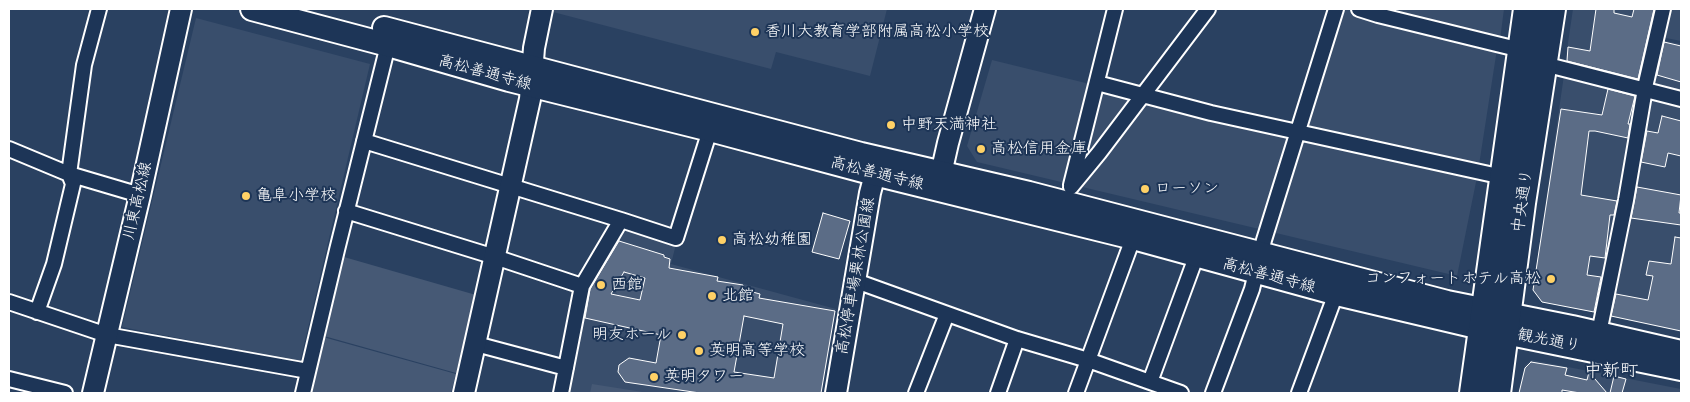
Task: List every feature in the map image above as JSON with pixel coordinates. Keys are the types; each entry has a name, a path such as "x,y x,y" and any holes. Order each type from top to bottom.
{"highway":[{"name":"中央通り","path":"1497,393 1494,321 1503,177 1527,9"},
{"name":"中央通り","path":"1473,393 1494,321 1544,64 1552,9"}],"main road":[{"name":"川東高松線","path":"93,393 140,195 181,9"},
{"name":"高松善通寺線","path":"252,9 437,60 531,76 876,166"},
{"name":"高松善通寺線","path":"308,9 710,130 939,180 1066,204 1136,230 1200,248 1339,285 1494,321"},
{"path":"464,393 495,257 509,185 530,99 531,76 542,9"},
{"path":"939,180 985,9"},
{"name":"高松停車場栗林公園線","path":"836,393 876,166"},
{"name":"観光通り","path":"1494,321 1599,333 1681,352"},
{"name":"観光通り","path":"1494,321 1681,369"}],"street":[{"path":"37,312 54,264 73,184 69,174 84,65 99,9"},
{"path":"1066,204 1115,9"},
{"path":"1066,204 1208,9"},
{"path":"1213,393 1252,289 1297,131 1336,9"},
{"path":"1359,9 1379,12 1521,50"},
{"path":"1599,333 1626,200 1645,90 1663,9"},
{"path":"303,393 388,45"},
{"path":"1544,64 1681,99"},
{"path":"1097,83 1211,113 1503,177"},
{"path":"364,141 676,238 710,130"},
{"path":"10,152 69,174 140,195"},
{"path":"346,212 495,257 582,286"},
{"path":"561,393 582,286 622,220"},
{"path":"1076,393 1136,230"},
{"path":"1150,382 1200,248"},
{"path":"856,281 1017,339 1088,360 1181,393"},
{"path":"1299,393 1339,285"},
{"path":"9,302 107,335 308,371"},
{"path":"916,393 947,314"},
{"path":"998,393 1017,339"},
{"path":"476,344 566,368"},
{"path":"9,379 65,393"}],"shaded area":[{"name":"香川大教育学部附属高松小学校","path":"554,9 887,9 870,76 776,52 771,69 553,12"},
{"path":"1346,9 1497,49 1479,165 1307,128 1305,121 1341,13"},
{"path":"1504,9 1500,40 1387,10"},
{"path":"1573,9 1659,9 1644,77 1638,81 1565,63"},
{"path":"1667,9 1681,9 1681,41 1661,37"},
{"name":"亀阜小学校","path":"196,18 370,64 300,362 122,327"},
{"path":"1660,40 1681,44 1681,92 1652,85"},
{"path":"992,60 1477,177 1457,276 977,162 967,146"},
{"path":"1564,75 1638,93 1597,313 1542,302 1533,290"},
{"path":"1648,96 1681,103 1681,332 1608,316"},
{"name":"英明高等学校","path":"626,228 676,244 671,264 836,309 822,393 562,393 580,293 616,233"},
{"path":"344,257 476,295 456,373 324,336"},
{"path":"624,272 645,278 640,300 618,295 614,289"},
{"path":"323,337 456,374 451,393 310,393"},
{"path":"1532,360 1681,389 1681,393 1518,393 1525,365"},
{"path":"592,384 649,393 590,393"}],"building":[{"path":"1596,9 1614,9 1614,13 1632,17 1634,9 1654,9 1638,79 1567,61 1568,47 1590,51"},
{"path":"1664,42 1681,46 1681,82 1657,75"},
{"path":"1608,89 1635,96 1628,124 1630,124 1628,138 1589,131 1581,195 1617,201 1614,215 1610,215 1605,258 1590,256 1587,275 1601,277 1594,312 1542,302 1533,290 1561,109 1602,115"},
{"path":"1662,116 1681,121 1681,156 1668,153 1665,167 1641,162 1647,131 1658,133"},
{"path":"1637,187 1681,195 1679,213 1681,213 1681,225 1631,218"},
{"path":"823,213 850,221 839,259 812,252"},
{"path":"1675,237 1681,238 1681,331 1611,316 1616,294 1648,300 1653,276 1646,275 1649,261 1671,264"},
{"name":"英明高等学校","path":"619,241 664,255 664,257 670,259 669,268 718,277 717,281 743,285 742,289 760,294 759,298 835,311 821,393 700,393 625,382 618,372 619,365 629,358 656,363 661,335 585,318 590,289","holes":["624,272 645,278 640,300 611,294","744,316 783,324 774,378 734,372"]},
{"path":"1531,362 1567,368 1565,375 1587,380 1589,372 1607,393 1580,393 1562,390 1562,393 1519,393 1525,368"},
{"path":"1614,376 1626,379 1622,393 1610,393"}],"place":[{"name":"香川大教育学部附属高松小学校","path":"755,32"},
{"name":"中野天満神社","path":"891,125"},
{"name":"高松信用金庫","path":"981,149"},
{"name":"ローソン","path":"1145,189"},
{"name":"亀阜小学校","path":"246,196"},
{"name":"高松幼稚園","path":"722,240"},
{"name":"コンフォートホテル高松","path":"1551,279"},
{"name":"西館","path":"601,285"},
{"name":"北館","path":"712,296"},
{"name":"明友ホール","path":"682,335"},
{"name":"英明高等学校","path":"699,351"},
{"name":"英明タワー","path":"654,377"}],"district":[{"name":"中新町","path":"1611,371"}]}
